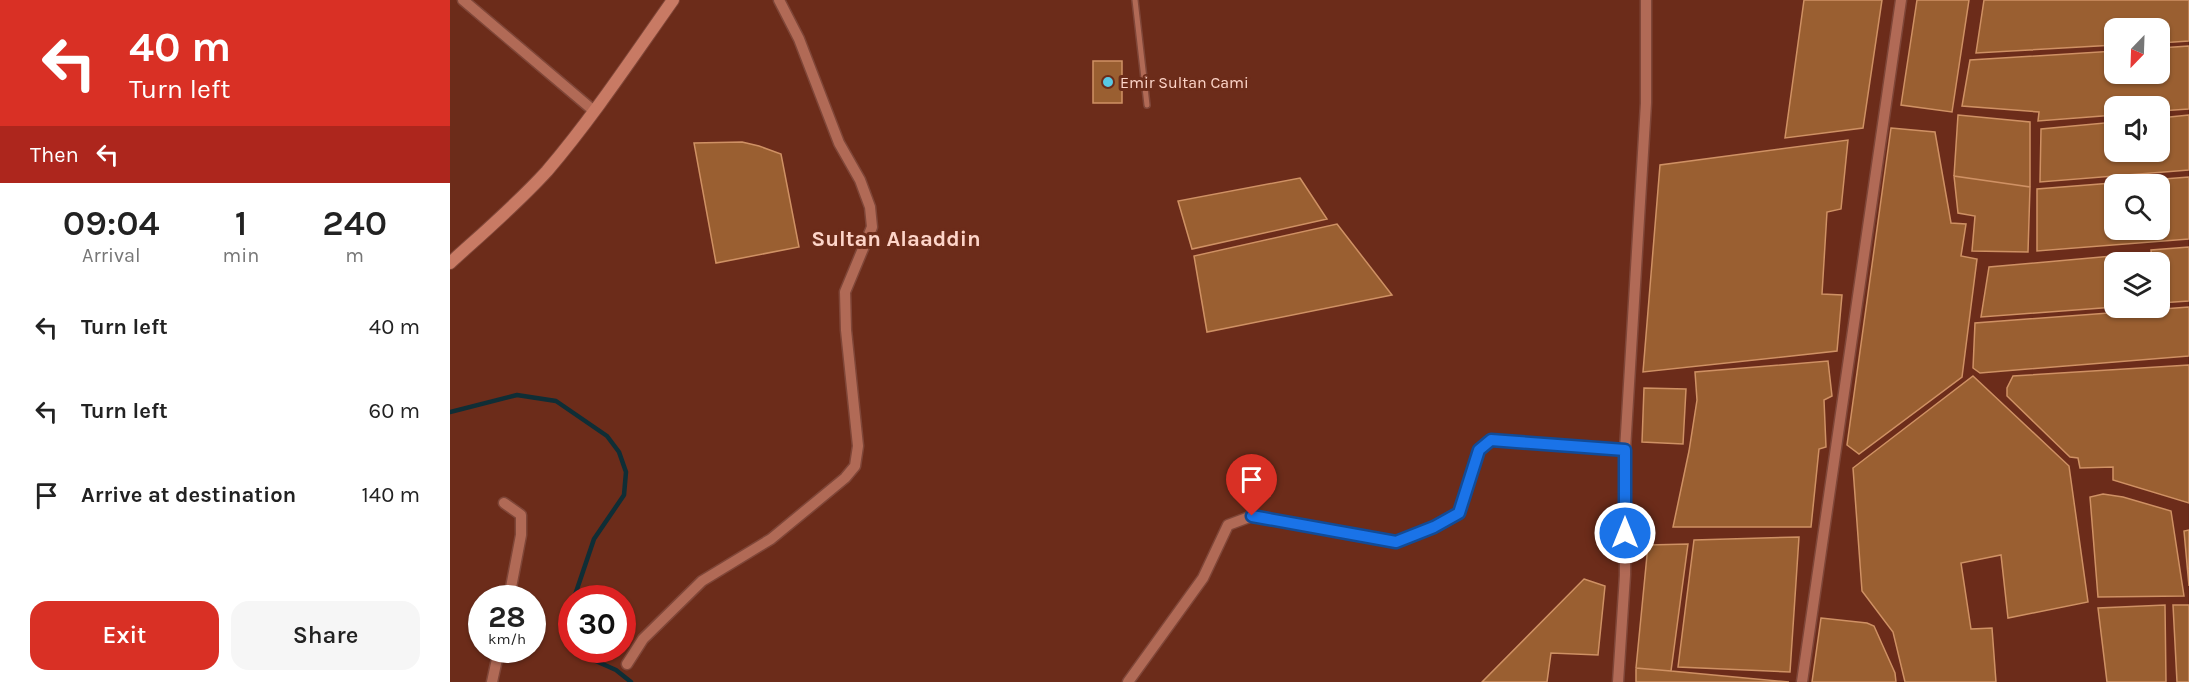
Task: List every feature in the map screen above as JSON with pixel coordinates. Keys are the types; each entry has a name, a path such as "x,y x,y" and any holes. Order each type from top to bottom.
{"street":[{"path":"463,0 594,111"},
{"path":"450,263 506,213 546,171 594,111 673,0"},
{"path":"627,664 644,639 702,581 771,540 845,478 855,466 858,446 846,330 845,292 872,227 870,207 860,180 839,143 799,39 779,0"},
{"path":"1618,682 1625,575 1625,450 1646,103 1646,0"},
{"path":"1802,682 1901,0"},
{"path":"1128,682 1203,578 1228,525 1252,516 1396,542 1434,527 1459,513 1479,450 1491,440 1625,450"},
{"path":"504,503 521,515 521,535 511,585"},
{"path":"492,682 496,663"}],"lane":[{"path":"1135,0 1147,105"}],"building":[{"path":"1804,0 1882,0 1863,128 1785,138"},
{"path":"1917,0 1969,0 1952,112 1901,105"},
{"path":"1984,0 2189,0 2189,41 2170,42 2170,18 2104,18 2104,46 1976,53"},
{"path":"2189,46 2189,109 2170,110 2170,96 2104,96 2104,116 2038,121 2039,112 1962,106 1970,60 2104,52 2104,84 2170,84 2170,47"},
{"name":"Emir Sultan Cami","path":"1093,61 1122,61 1122,103 1093,103"},
{"path":"1958,115 2030,122 2030,187 1954,176"},
{"path":"2189,115 2189,170 2104,174 2104,177 2040,182 2041,129 2104,123 2104,162 2170,162 2170,117"},
{"path":"1891,128 1935,132 1951,223 1966,224 1961,256 1977,259 1962,377 1859,454 1847,445"},
{"path":"1848,140 1841,209 1827,212 1822,294 1842,295 1837,351 1643,372 1660,165"},
{"path":"742,142 781,154 799,247 716,263 694,143"},
{"path":"1954,176 2030,187 2028,252 1972,251 1975,216 1958,213"},
{"path":"2189,177 2189,239 2037,251 2037,189 2104,184 2104,240 2170,240 2170,178"},
{"path":"1300,178 1327,219 1192,249 1178,201"},
{"path":"1337,224 1392,295 1207,332 1194,256"},
{"path":"2189,247 2189,301 2170,302 2170,252 2151,252 2151,250"},
{"path":"2104,257 2104,308 1981,317 1989,267"},
{"path":"2189,307 2189,356 1980,373 1973,368 1975,323 2104,313 2104,318 2170,318 2170,308"},
{"path":"1828,361 1832,396 1824,400 1826,447 1819,449 1811,527 1673,527 1697,400 1695,372"},
{"path":"2189,365 2189,503 2113,480 2113,467 2080,468 2078,458 2070,457 2007,396 2007,388 2013,376"},
{"path":"1973,376 2069,466 2088,602 2008,618 2001,555 1961,563 1971,629 1992,628 1996,682 1905,682 1893,632 1862,591 1853,468"},
{"path":"1644,388 1686,389 1683,444 1642,442"},
{"path":"2103,494 2123,497 2171,511 2184,596 2098,597 2090,497"},
{"path":"2189,530 2189,586 2184,531"},
{"path":"1799,537 1790,672 1678,667 1694,540"},
{"path":"1688,544 1671,671 1636,668 1648,545"},
{"path":"1584,579 1605,586 1598,655 1551,653 1547,682 1482,682"},
{"path":"2165,605 2166,682 2107,682 2098,608"},
{"path":"2173,605 2189,605 2189,682 2177,682"},
{"path":"1821,618 1867,623 1874,626 1895,673 1896,682 1812,682"},
{"path":"1636,668 1671,671 1789,682 1636,682"}],"waterway":[{"path":"450,412 517,395 556,401 607,436 619,452 626,472 624,495 594,539 578,585"},
{"path":"600,663 616,670 631,682"}],"place":[{"name":"Emir Sultan Cami","path":"1108,82"}],"district":[{"name":"Sultan Alaaddin","path":"896,238"}],"route":[{"path":"1252,516 1396,542 1434,527 1459,513 1479,450 1491,440 1625,450 1625,533"}]}
